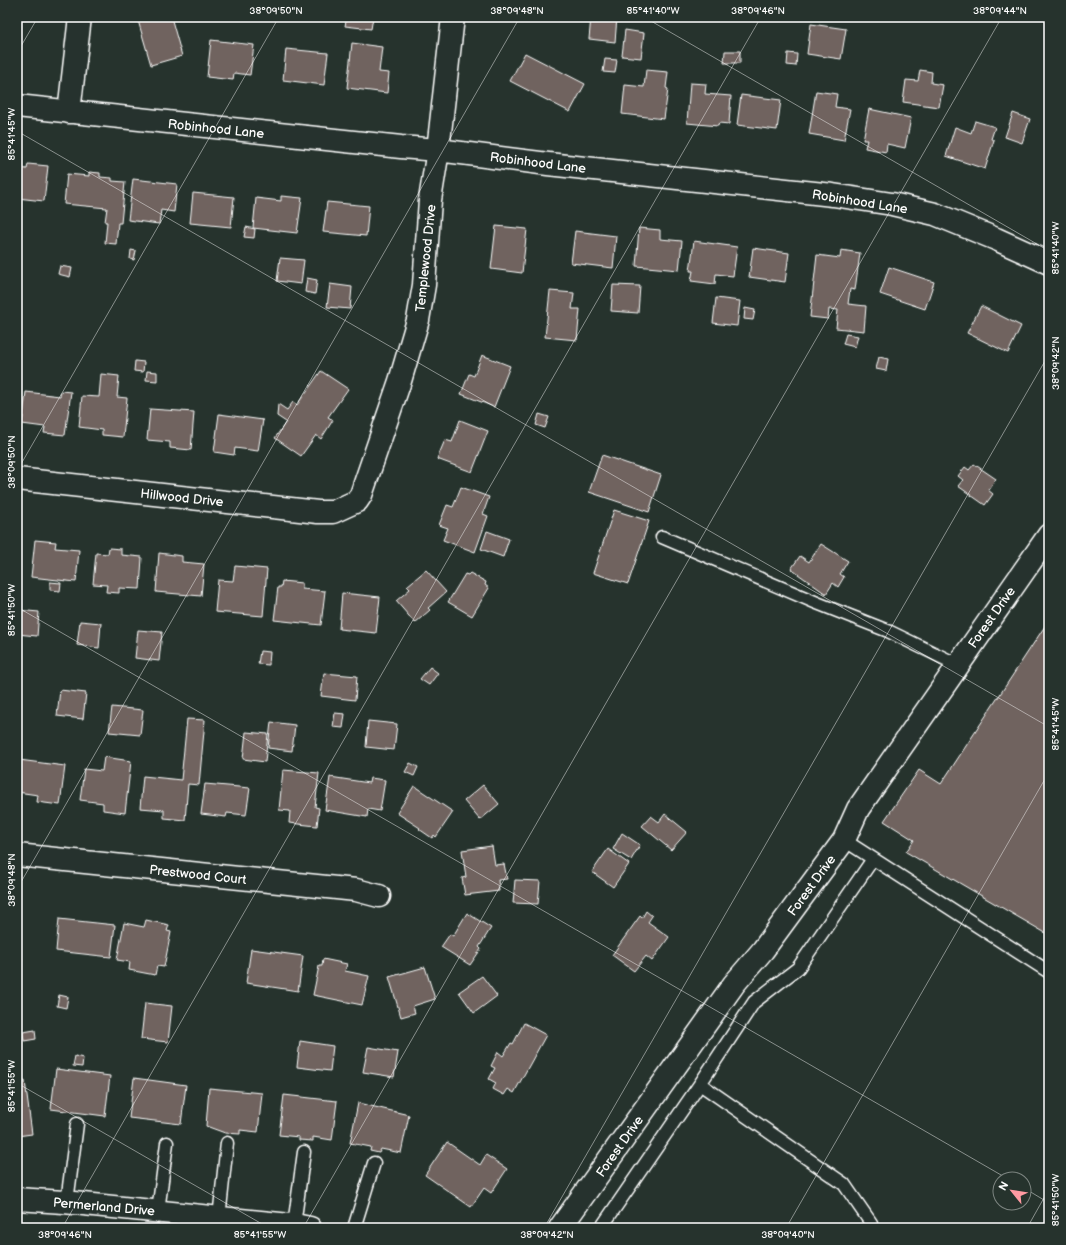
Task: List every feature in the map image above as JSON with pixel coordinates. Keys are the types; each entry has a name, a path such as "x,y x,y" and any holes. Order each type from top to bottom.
{"street":[{"path":"69,112 80,17"},
{"name":"Templewood Drive","path":"346,507 357,501 360,495 400,381 418,320 424,285 430,200 438,150 453,17"},
{"name":"Robinhood Lane","path":"17,106 438,150 564,166 833,195 892,204 935,214 1049,263"},
{"name":"Hillwood Drive","path":"17,479 318,512 333,512 346,507"},
{"name":"Forest Drive","path":"560,1228 734,984 763,950 844,840 858,809 1049,535"},
{"name":"Prestwood Court","path":"17,855 356,890 379,896"},
{"name":"Permerland Drive","path":"17,1199 67,1202 302,1227"}],"lane":[{"path":"662,537 817,603 888,631 958,665"},
{"path":"844,840 1049,972"},
{"path":"601,1228 700,1084 754,1002 798,968 873,859"},
{"path":"700,1084 844,1184 872,1226"},
{"path":"67,1202 77,1124"},
{"path":"158,1211 167,1143"},
{"path":"219,1218 227,1143"},
{"path":"302,1227 304,1152"},
{"path":"354,1228 374,1163"}],"building":[{"path":"137,17 171,17 182,56 151,65"},
{"path":"347,17 373,17 371,29 345,26"},
{"path":"591,17 617,17 615,42 589,39"},
{"path":"811,24 846,29 841,59 807,54"},
{"path":"625,30 644,33 641,58 622,56"},
{"path":"211,40 254,45 250,75 234,73 233,80 207,77"},
{"path":"352,43 382,47 379,72 389,73 387,93 347,88"},
{"path":"286,49 328,53 324,85 283,80"},
{"path":"725,51 740,51 740,63 724,63"},
{"path":"525,53 585,84 570,112 510,81"},
{"path":"788,53 797,54 796,66 787,65"},
{"path":"605,59 617,60 615,73 603,72"},
{"path":"646,70 668,72 666,88 668,89 664,119 622,114 625,85 644,87"},
{"path":"920,70 932,72 931,83 943,85 939,107 903,102 906,80 918,81"},
{"path":"690,83 706,84 705,94 731,96 729,124 719,123 718,126 687,123"},
{"path":"816,91 837,94 835,107 850,109 844,140 809,134"},
{"path":"741,95 781,100 777,130 737,125"},
{"path":"869,109 911,118 905,148 887,144 886,152 865,148 867,140 863,140"},
{"path":"1013,113 1030,119 1022,143 1005,137"},
{"path":"975,121 995,127 991,139 994,140 985,169 946,156 955,127 971,133"},
{"path":"28,164 48,166 44,201 17,198 17,168 27,169"},
{"path":"89,172 100,173 100,177 112,178 112,181 125,182 121,223 118,223 116,244 105,243 107,208 64,204 67,174 89,176"},
{"path":"133,179 177,184 174,212 161,210 159,224 128,220"},
{"path":"193,193 234,197 231,227 190,223"},
{"path":"281,196 302,198 297,233 253,228 256,198 281,201"},
{"path":"327,202 369,206 366,236 323,232"},
{"path":"496,226 527,229 522,273 491,269"},
{"path":"246,227 255,229 254,238 244,237"},
{"path":"639,228 660,230 660,239 682,241 679,270 636,266"},
{"path":"575,231 616,236 613,268 571,263"},
{"path":"694,241 737,247 733,276 716,274 715,284 691,281 693,271 690,271"},
{"path":"753,248 789,253 785,282 749,277"},
{"path":"131,250 136,251 134,260 130,259"},
{"path":"841,250 860,253 855,290 850,289 848,304 866,306 864,331 836,328 838,310 829,309 828,319 810,317 817,255 840,258"},
{"path":"280,258 304,260 301,284 277,281"},
{"path":"60,266 72,268 70,277 58,274"},
{"path":"889,267 934,282 925,309 880,294"},
{"path":"307,278 317,280 315,294 305,292"},
{"path":"330,284 352,287 350,309 327,307"},
{"path":"613,285 640,286 638,313 611,311"},
{"path":"550,291 574,293 572,309 580,309 577,340 545,337"},
{"path":"716,298 740,301 737,326 713,323"},
{"path":"981,306 1021,326 1008,353 967,333"},
{"path":"745,308 755,310 753,320 744,319"},
{"path":"846,334 858,336 855,347 843,344"},
{"path":"482,355 510,366 494,407 461,394 469,374 474,376"},
{"path":"879,357 888,359 886,371 876,369"},
{"path":"135,361 144,362 143,372 134,371"},
{"path":"147,371 157,372 157,381 146,380"},
{"path":"321,371 348,389 328,417 333,420 321,439 316,435 301,456 275,438 286,422 277,416 278,404 287,410 293,402 297,405"},
{"path":"101,374 119,376 117,397 127,398 123,437 102,435 102,430 79,427 82,396 99,397"},
{"path":"61,391 71,392 65,435 44,433 45,427 22,424 26,392 60,396"},
{"path":"150,409 194,412 191,450 170,448 170,442 147,440"},
{"path":"219,414 263,420 258,451 235,448 234,455 214,452"},
{"path":"539,414 549,417 545,428 536,425"},
{"path":"460,420 488,431 472,472 437,459 445,440 452,442"},
{"path":"602,455 661,475 649,512 589,492"},
{"path":"974,464 996,479 988,490 993,494 985,505 958,486 963,480 958,476 965,467 969,470"},
{"path":"461,487 489,497 483,514 488,516 475,552 443,540 448,528 439,525 447,505 453,507"},
{"path":"614,510 649,521 628,584 593,573"},
{"path":"487,531 509,539 503,557 481,549"},
{"path":"35,540 56,542 55,548 79,550 76,582 31,577"},
{"path":"821,544 848,561 840,574 844,577 838,587 833,583 826,594 791,569 800,556 809,562"},
{"path":"109,548 121,549 121,555 142,557 140,589 119,588 119,593 106,592 107,585 93,584 96,553 108,554"},
{"path":"159,553 182,556 182,562 204,564 201,596 156,592"},
{"path":"235,566 267,569 263,616 215,612 218,580 233,581"},
{"path":"426,570 446,592 428,608 430,610 415,623 396,601 410,589 407,586"},
{"path":"470,573 486,582 485,585 489,588 472,616 448,602 465,574 468,575"},
{"path":"282,581 302,583 302,589 325,591 321,625 274,620 278,587 281,587"},
{"path":"50,582 61,583 60,591 50,590"},
{"path":"342,593 380,597 376,633 339,629"},
{"path":"17,610 39,612 37,636 17,634"},
{"path":"1049,620 1049,935 906,852 914,840 884,821 919,770 941,784"},
{"path":"80,621 101,623 99,648 77,645"},
{"path":"138,630 162,632 159,661 135,658"},
{"path":"260,651 270,652 269,665 258,664"},
{"path":"430,667 438,673 429,685 420,679"},
{"path":"324,673 357,676 355,700 321,696"},
{"path":"60,690 86,693 83,719 57,716"},
{"path":"112,707 143,710 140,735 109,732"},
{"path":"335,713 345,714 343,728 333,727"},
{"path":"187,719 205,720 199,785 188,784 185,820 164,818 164,810 140,808 143,776 181,780"},
{"path":"368,721 397,724 394,750 366,747"},
{"path":"271,722 295,725 292,751 268,748"},
{"path":"246,732 268,734 265,762 243,759"},
{"path":"104,757 131,761 125,813 103,810 103,803 80,800 84,769 102,771"},
{"path":"19,760 65,766 60,805 37,802 38,795 17,792"},
{"path":"410,763 418,767 414,776 405,772"},
{"path":"283,770 319,773 315,807 319,808 317,826 289,823 290,811 279,810"},
{"path":"330,777 369,783 370,778 385,780 380,811 368,809 367,817 325,810"},
{"path":"205,784 250,788 246,815 227,813 226,817 201,814"},
{"path":"483,785 499,804 480,820 464,801"},
{"path":"414,786 453,812 436,837 434,835 432,838 397,813"},
{"path":"665,814 687,832 671,850 642,826 651,816 659,822"},
{"path":"622,833 640,845 631,860 613,849"},
{"path":"492,846 495,865 504,864 507,879 498,880 499,891 465,895 462,878 466,877 462,850"},
{"path":"608,849 629,864 613,887 592,872"},
{"path":"515,880 540,881 538,904 513,903"},
{"path":"646,911 652,916 648,922 669,937 652,961 646,956 634,971 612,955 640,916 642,918"},
{"path":"467,913 491,928 479,947 481,949 470,965 441,947 450,934 453,936"},
{"path":"59,919 115,925 111,957 56,951"},
{"path":"146,920 169,925 167,931 171,932 164,967 157,966 155,975 129,970 130,962 117,960 124,923 144,927"},
{"path":"17,947 22,960 17,962"},
{"path":"251,949 303,956 298,991 246,983"},
{"path":"323,959 347,964 345,971 369,976 362,1005 313,995 319,966 322,966"},
{"path":"425,967 435,999 413,1006 415,1013 401,1017 389,977"},
{"path":"482,976 497,996 474,1013 459,992"},
{"path":"59,995 68,997 66,1008 57,1006"},
{"path":"145,1003 172,1006 168,1042 141,1039"},
{"path":"524,1023 546,1035 514,1093 508,1089 504,1095 493,1089 496,1083 489,1079 495,1068 491,1066 498,1052 503,1056 511,1043 513,1044"},
{"path":"35,1030 36,1039 24,1041 23,1032"},
{"path":"300,1041 333,1046 330,1071 297,1067"},
{"path":"368,1047 398,1052 394,1077 363,1072"},
{"path":"75,1056 83,1058 82,1067 73,1066"},
{"path":"56,1069 110,1076 105,1116 51,1109"},
{"path":"134,1078 186,1085 181,1124 129,1118"},
{"path":"25,1081 32,1134 17,1136 17,1082"},
{"path":"209,1088 262,1093 258,1132 240,1130 240,1134 225,1133 206,1126"},
{"path":"284,1095 337,1101 332,1140 313,1137 313,1141 299,1140 299,1137 279,1135"},
{"path":"358,1103 409,1115 401,1153 381,1149 379,1153 370,1151 371,1147 350,1143"},
{"path":"447,1142 480,1165 486,1155 507,1169 491,1193 484,1188 471,1207 425,1175"}]}
